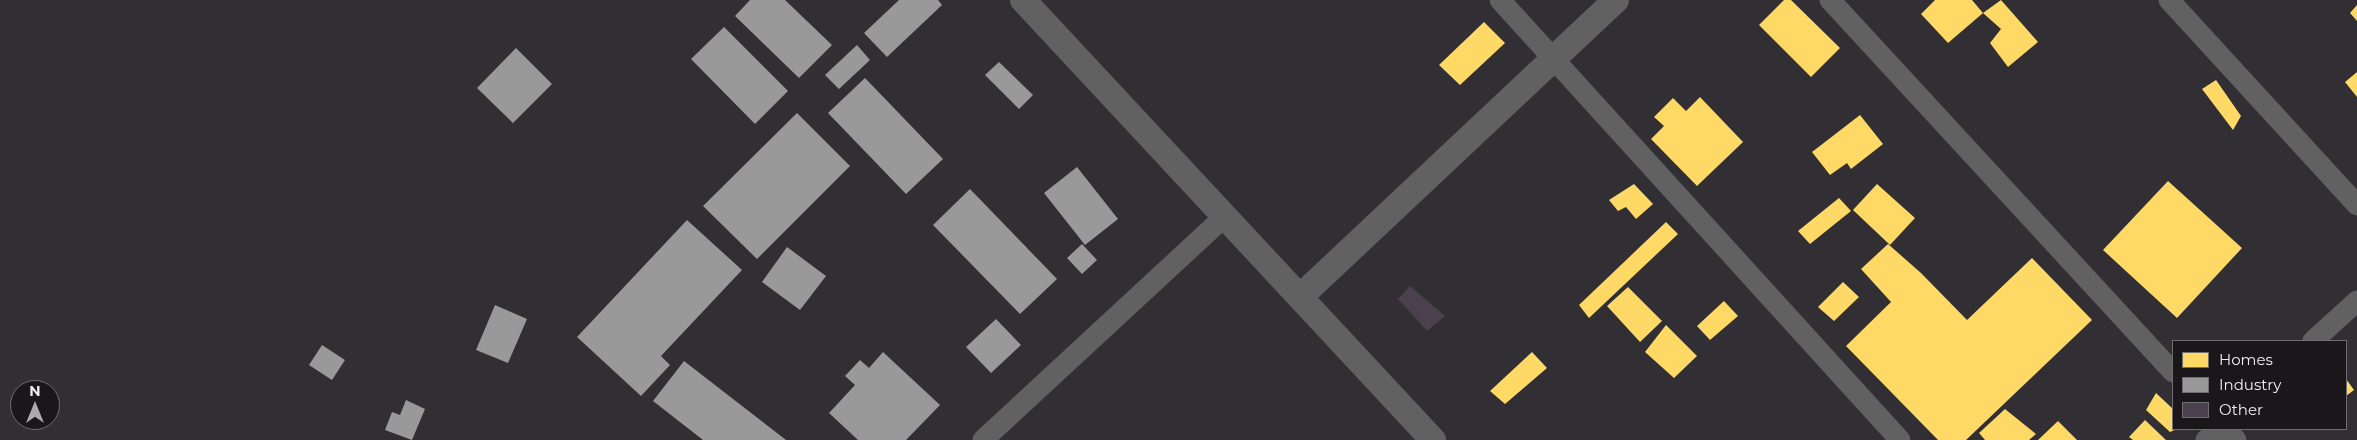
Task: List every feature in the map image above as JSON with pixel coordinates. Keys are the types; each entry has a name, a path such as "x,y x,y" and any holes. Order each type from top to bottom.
{"street":[{"path":"1022,0 1432,440"},
{"path":"1500,0 1900,440"},
{"path":"1300,297 1616,0"},
{"path":"1830,0 2172,371"},
{"path":"2169,0 2357,205"},
{"path":"983,440 1224,217"},
{"path":"2314,340 2357,301"},
{"path":"2206,440 2217,430"},
{"path":"2226,430 2236,440"}],"building: Homes":[{"path":"1784,0 1791,0 1840,48 1811,77 1759,25"},
{"path":"1935,0 1972,0 1983,13 1948,43 1921,14"},
{"path":"2001,0 2038,42 2008,67 1990,43 2001,29 1983,13"},
{"path":"2357,5 2357,21 2350,13"},
{"path":"1484,22 1505,43 1460,85 1439,65"},
{"path":"2357,72 2357,97 2345,82"},
{"path":"2216,80 2241,116 2233,130 2202,89"},
{"path":"1700,97 1743,142 1697,186 1651,139 1664,126 1654,117 1673,98 1686,111"},
{"path":"1860,115 1883,144 1851,169 1847,163 1830,175 1812,152"},
{"path":"2168,181 2242,248 2177,318 2103,250"},
{"path":"1634,184 1653,204 1636,219 1626,207 1618,211 1609,200"},
{"path":"1877,184 1915,218 1890,245 1853,210"},
{"path":"1839,198 1851,211 1810,244 1798,231"},
{"path":"1666,222 1678,234 1589,318 1579,305"},
{"path":"1888,244 1921,273 1967,320 2032,258 2092,320 1966,440 1938,440 1846,346 1891,302 1861,269"},
{"path":"1843,282 1859,297 1834,321 1818,307"},
{"path":"1628,287 1662,321 1640,342 1607,306"},
{"path":"1724,301 1738,316 1710,340 1697,326"},
{"path":"1666,325 1697,356 1674,378 1645,352"},
{"path":"1532,352 1547,368 1505,404 1490,391"},
{"path":"2347,380 2354,390 2347,395"},
{"path":"2156,393 2172,408 2172,430 2175,430 2170,432 2146,410"},
{"path":"2005,409 2036,434 2029,440 1985,440 1979,433"},
{"path":"2145,420 2166,440 2133,440 2129,437"},
{"path":"2058,421 2077,440 2038,440"}],"building: Industry":[{"path":"750,0 785,0 832,45 799,78 735,16"},
{"path":"899,0 938,0 942,5 887,57 864,33"},
{"path":"724,27 788,91 755,124 691,59"},
{"path":"857,45 870,60 839,89 825,75"},
{"path":"516,48 552,84 513,123 477,88"},
{"path":"999,62 1033,95 1019,109 985,75"},
{"path":"865,78 943,159 906,194 828,113"},
{"path":"797,113 850,166 757,259 703,206"},
{"path":"1077,167 1118,219 1085,245 1044,193"},
{"path":"970,189 1057,279 1020,314 933,225"},
{"path":"687,220 742,270 661,356 670,365 641,396 577,337"},
{"path":"1082,244 1097,260 1082,274 1067,258"},
{"path":"787,247 826,276 800,310 762,282"},
{"path":"495,305 527,319 508,363 476,350"},
{"path":"996,319 1021,345 991,373 966,347"},
{"path":"322,345 345,360 332,380 309,365"},
{"path":"883,352 940,405 906,440 858,440 829,413 855,385 845,376 860,360 869,368"},
{"path":"684,361 786,440 703,440 653,401"},
{"path":"406,400 425,409 412,440 385,430 392,412 400,415"}],"building: Other":[{"path":"1410,286 1445,316 1427,331 1398,299"}]}
